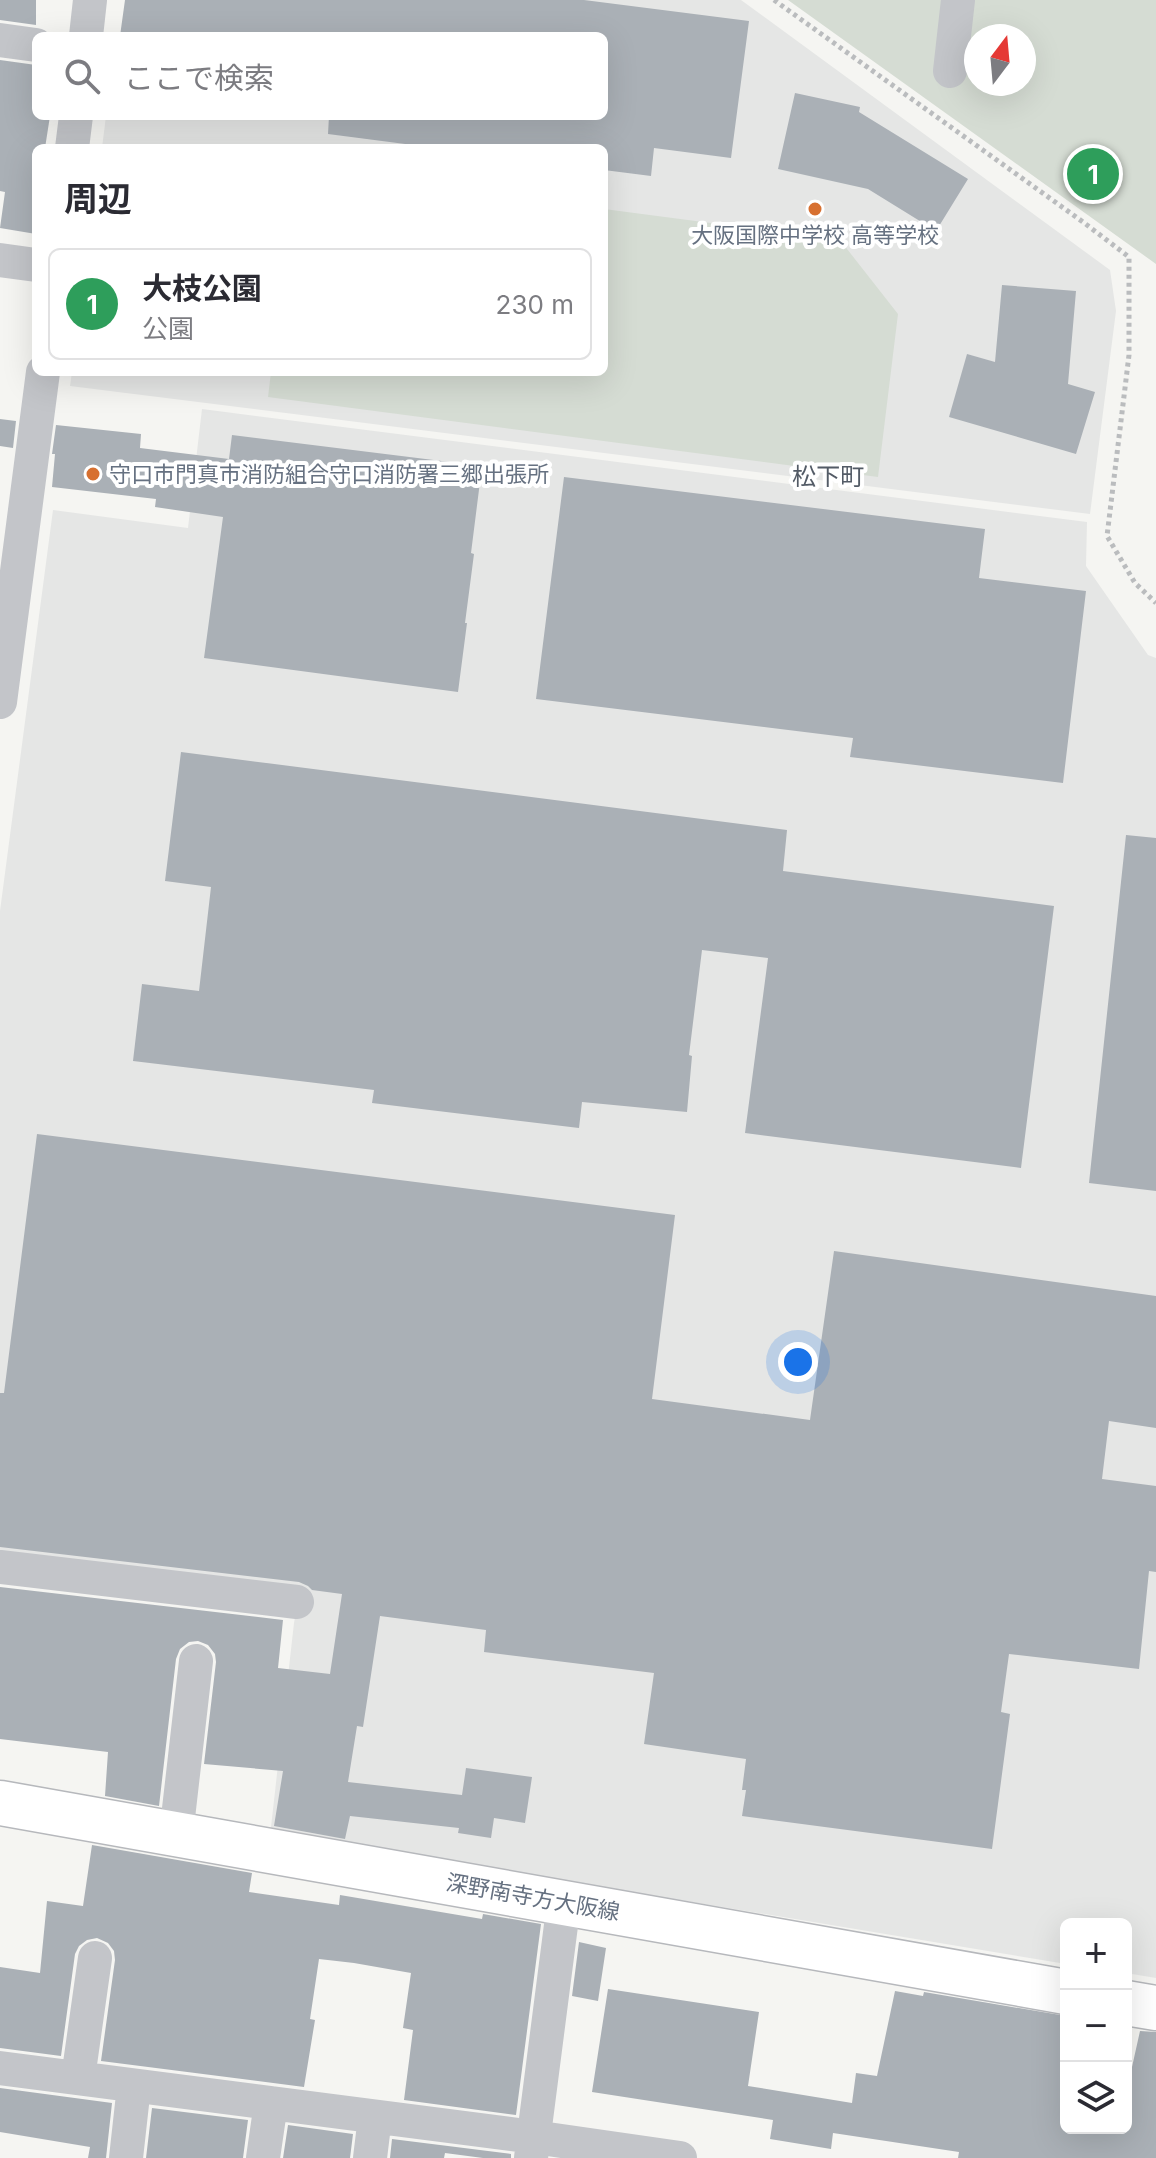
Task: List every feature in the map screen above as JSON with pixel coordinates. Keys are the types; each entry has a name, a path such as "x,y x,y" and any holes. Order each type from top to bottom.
{"main road":[{"name":"深野南寺方大阪線","path":"0,1803 1060,1991"},
{"path":"1132,2004 1156,2008"}],"street":[{"path":"86,32 90,0"},
{"path":"950,71 958,0"},
{"path":"0,40 32,44"},
{"path":"72,144 76,120"},
{"path":"0,260 32,264"},
{"path":"1,683 42,376"},
{"path":"0,1567 297,1602"},
{"path":"176,1835 196,1661"},
{"path":"532,2148 564,1902"},
{"path":"78,2078 95,1958"},
{"path":"0,2068 375,2117 532,2148 680,2158"},
{"path":"126,2158 134,2086"},
{"path":"263,2158 271,2103"},
{"path":"370,2158 375,2117"}],"path":[{"path":"774,0 1129,257 1129,355 1107,536 1135,583 1156,603"}],"shaded area":[{"name":"大阪国際中学校 高等学校","path":"243,0 741,0 1110,270 1116,311 1090,514 70,386 71,376 608,376 608,144 102,144 106,120 608,120 608,32 564,32"},
{"path":"788,0 1156,0 1156,264"},
{"path":"608,210 840,240 898,314 878,477 268,397 271,376 608,376"},
{"path":"202,409 1087,522 1086,566 1148,655 1156,658 1156,1978 1132,1974 1132,1918 1060,1918 1060,1963 686,1901 352,1852 270,1836 299,1596 0,1562 0,911 53,510 188,528"}],"building":[{"path":"0,0 36,0 36,25 0,20"},
{"path":"125,0 584,0 749,21 731,158 654,148 651,176 608,171 608,144 405,144 328,134 329,120 608,120 608,32 121,32"},
{"path":"0,60 32,64 32,120 49,120 46,144 32,144 32,233 0,228 5,192 0,191"},
{"path":"795,93 860,107 859,112 968,179 936,231 868,189 778,169"},
{"path":"1002,285 1076,291 1068,384 1095,392 1076,454 949,417 967,354 995,362"},
{"path":"0,419 16,421 13,448 0,446"},
{"path":"56,425 141,434 140,448 229,459 232,435 482,466 458,692 204,658 223,517 155,507 156,499 52,487"},
{"path":"564,477 985,529 979,578 1086,591 1063,783 850,757 853,738 536,699"},
{"path":"181,752 787,830 783,871 1054,906 1021,1168 745,1133 768,958 702,950 689,1055 692,1056 687,1112 582,1102 579,1128 372,1103 374,1090 133,1061 142,984 199,991 211,887 165,881"},
{"path":"1126,835 1156,838 1156,1191 1089,1183"},
{"path":"37,1134 675,1215 652,1399 810,1420 834,1251 1156,1296 1156,1428 1109,1421 1102,1479 1156,1486 1156,1572 1149,1571 1139,1669 1009,1654 1001,1712 1010,1714 992,1849 742,1816 746,1759 644,1744 654,1673 484,1652 486,1630 380,1616 363,1727 357,1726 348,1782 462,1795 466,1768 532,1777 525,1823 494,1818 491,1838 458,1833 459,1828 350,1816 345,1839 274,1826 283,1771 204,1764 216,1662 215,1654 208,1645 198,1641 189,1642 180,1649 176,1659 159,1806 105,1796 108,1752 0,1739 0,1587 283,1620 278,1668 330,1674 342,1594 312,1590 299,1582 0,1547 0,1393 4,1393"},
{"path":"92,1845 252,1873 249,1892 339,1905 340,1895 482,1919 483,1914 541,1924 516,2115 404,2100 413,2030 403,2028 411,1973 354,1963 319,1959 310,2019 315,2020 304,2087 101,2061 115,1960 114,1951 108,1943 97,1938 87,1940 75,1954 61,2056 0,2048 0,1967 40,1973 47,1901 83,1906"},
{"path":"579,1942 606,1948 598,2001 572,1996"},
{"path":"608,1989 759,2012 748,2086 852,2103 856,2073 877,2076 895,1991 923,1996 924,1992 1060,2015 1060,2134 1132,2134 1132,2067 1140,2031 1156,2032 1156,2158 958,2158 959,2152 833,2133 831,2149 770,2139 773,2120 592,2092"},
{"path":"0,2088 112,2103 106,2158 88,2158 90,2147 0,2132"},
{"path":"152,2108 248,2120 243,2158 146,2158"},
{"path":"288,2125 353,2134 350,2158 283,2158"},
{"path":"392,2139 511,2154 511,2158 445,2153 444,2158 390,2158"}],"place":[{"name":"大枝公園","path":"1093,174"},
{"name":"大阪国際中学校 高等学校","path":"815,209"},
{"name":"守口市門真市消防組合守口消防署三郷出張所","path":"93,474"}],"district":[{"name":"松下町","path":"828,476"}]}
